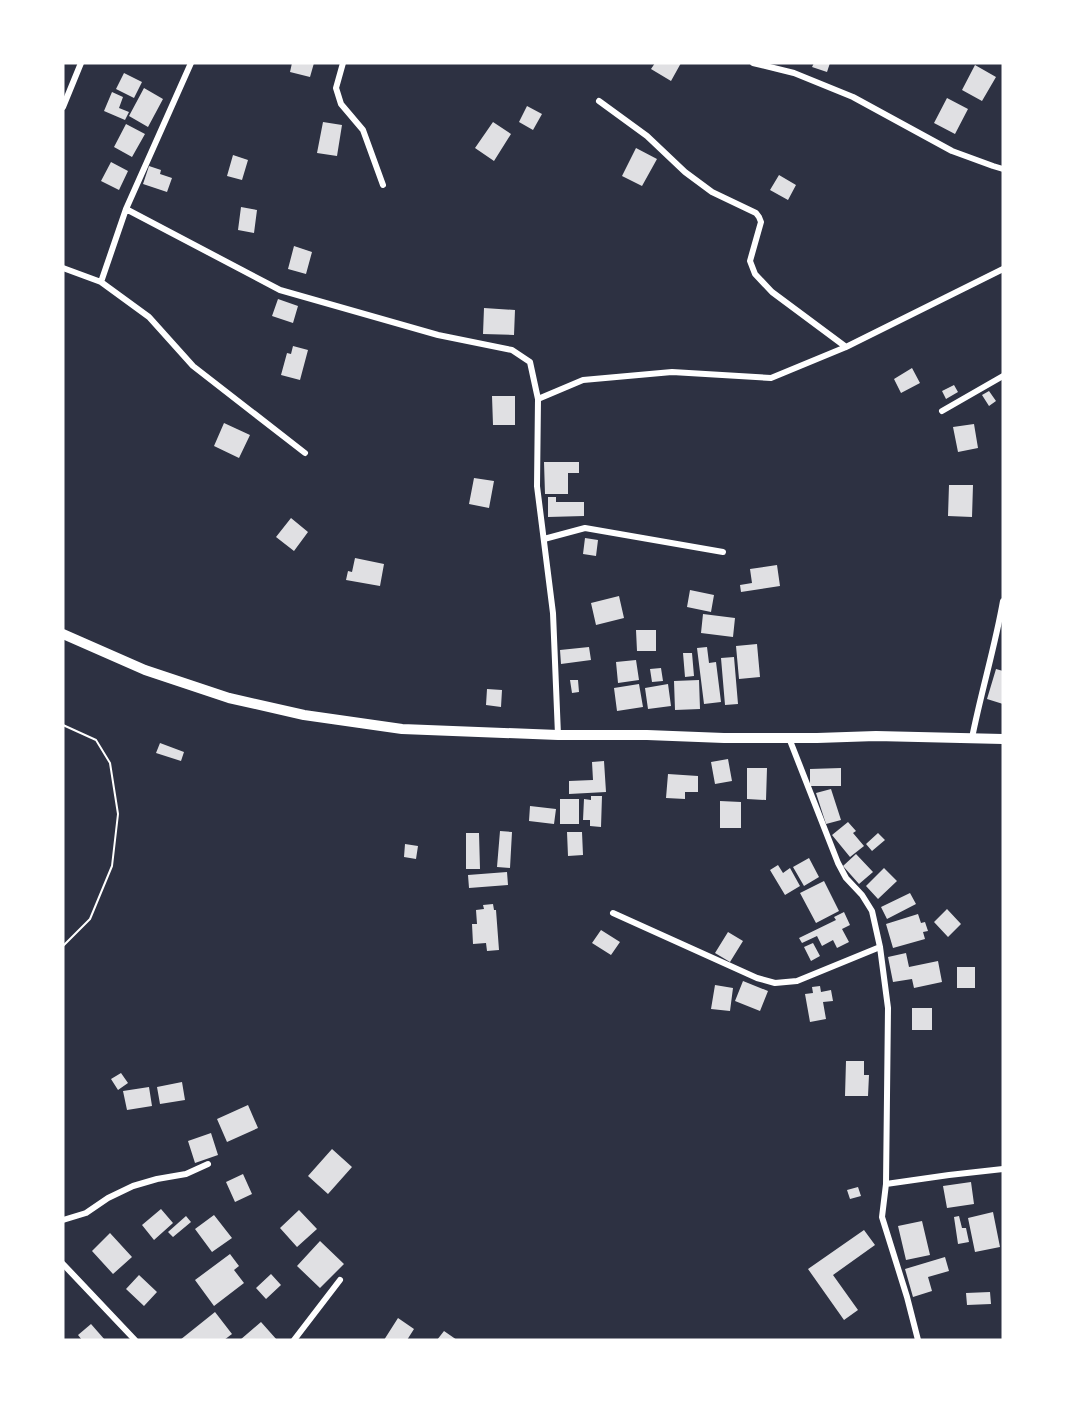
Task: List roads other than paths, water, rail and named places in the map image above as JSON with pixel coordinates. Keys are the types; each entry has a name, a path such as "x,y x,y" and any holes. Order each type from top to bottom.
{"main road":[{"path":"63,634 145,670 228,698 304,715 402,729 724,738 876,736 1003,739"}],"street":[{"path":"63,107 81,63"},
{"path":"101,282 126,210 191,63"},
{"path":"343,63 336,88 341,104 363,130 383,185"},
{"path":"753,63 794,74 853,98 952,151 1003,169"},
{"path":"599,101 647,136 703,186 756,213 760,222 750,261 754,274 772,292 846,347"},
{"path":"126,210 280,290 438,335 512,350 530,362 538,399 537,486 553,613 558,735"},
{"path":"63,268 101,282 149,317 193,366 305,453"},
{"path":"538,399 583,380 672,372 771,378 846,347 1003,269"},
{"path":"942,411 1003,376"},
{"path":"544,539 585,528 723,552"},
{"path":"972,738 1003,601"},
{"path":"789,738 838,863 846,878 862,895 872,911 880,947 888,1008 886,1184 882,1217 918,1340"},
{"path":"613,913 757,978 774,983 797,981 880,947"},
{"path":"63,1220 86,1213 108,1198 133,1186 186,1174 208,1164"},
{"path":"886,1184 970,1172 1003,1170"},
{"path":"63,1263 135,1340"},
{"path":"294,1340 340,1280"}]}
